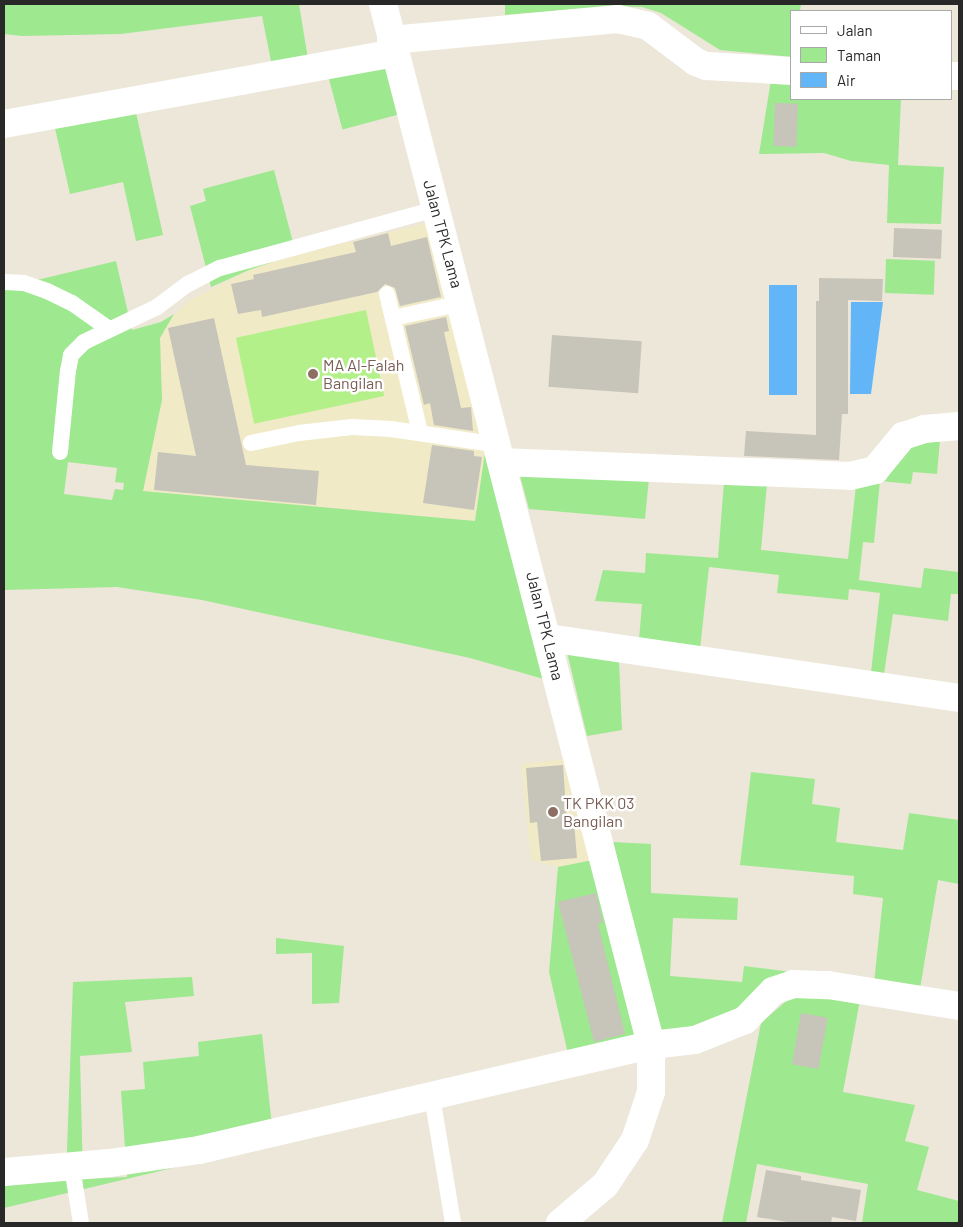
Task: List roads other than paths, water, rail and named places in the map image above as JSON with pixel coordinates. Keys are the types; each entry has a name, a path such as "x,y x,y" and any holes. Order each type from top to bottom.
{"street":[{"name":"Jalan TPK Lama","path":"383,4 501,454 652,1045 651,1092 636,1140 605,1185 560,1223"},
{"path":"4,124 393,46 618,19 648,26 696,62 706,66 790,71"},
{"path":"501,454 850,476 875,470 904,436 924,429 959,426"},
{"path":"548,638 959,698"},
{"path":"4,1172 72,1167 199,1150 652,1045 696,1040 729,1029 745,1020 774,991 793,984 828,985 959,1006"}],"lane":[{"path":"60,452 71,355 84,342 157,307 188,284 220,268 436,209"},
{"path":"4,282 24,284 47,291 72,303 109,329"},
{"path":"387,294 420,433"},
{"path":"393,318 448,306"},
{"path":"251,443 298,433 352,427 420,433 501,454"},
{"path":"432,1096 453,1223"},
{"path":"72,1167 81,1223"}],"water":[{"path":"769,285 797,285 797,395 769,395"},
{"path":"851,302 883,302 871,394 850,394"}],"place":[{"name":"MA Al-Falah Bangilan","path":"313,374"},
{"name":"TK PKK 03 Bangilan","path":"553,812"}]}
